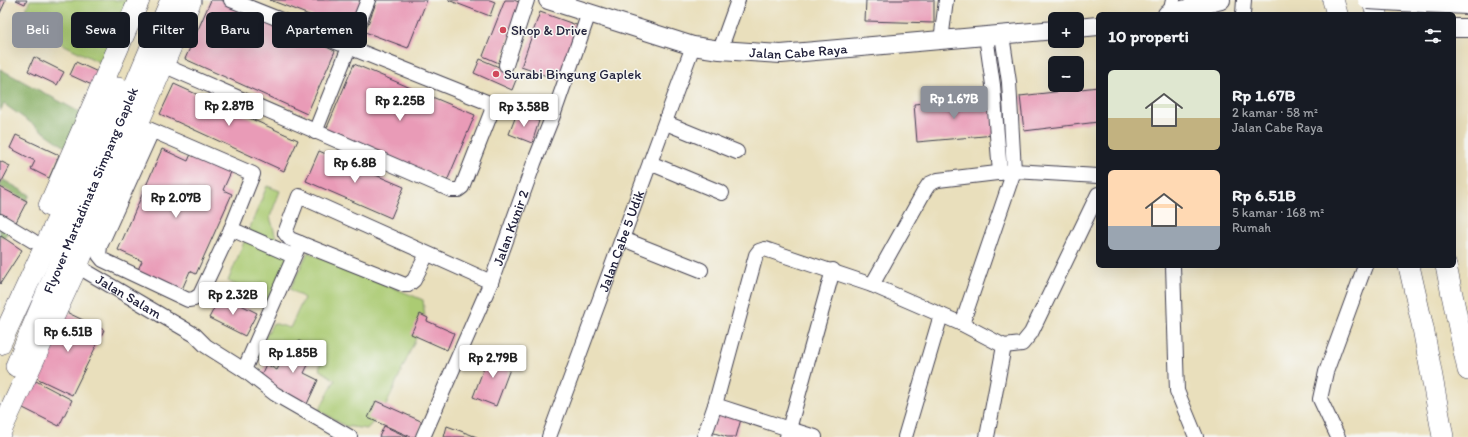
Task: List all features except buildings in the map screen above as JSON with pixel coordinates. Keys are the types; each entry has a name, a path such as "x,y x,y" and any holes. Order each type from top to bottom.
{"highway":[{"path":"0,312 34,241 140,0"},
{"name":"Flyover Martadinata Simpang Gaplek","path":"0,344 105,119 156,0"},
{"name":"Flyover Martadinata Simpang Gaplek","path":"0,402 171,0"},
{"path":"0,433 77,266 145,127 191,0"},
{"path":"1333,0 1337,12"},
{"path":"1372,0 1376,12"},
{"path":"1409,268 1423,328 1443,437"},
{"path":"1446,268 1468,370"}],"main road":[{"name":"Jalan Cabe Raya","path":"548,0 694,46 720,50 781,54 1048,31"},
{"path":"1172,11 1221,0"},
{"path":"1367,0 1468,5"},
{"path":"1084,27 1096,26"},
{"path":"1456,28 1468,28"}],"street":[{"path":"201,0 167,67 315,132 451,190 458,190 462,186 492,108 489,103 349,48 315,132"},
{"path":"231,0 272,17"},
{"path":"363,12 368,0"},
{"path":"506,65 528,0"},
{"path":"720,50 738,0"},
{"path":"941,40 946,0"},
{"path":"1243,12 1244,0"},
{"name":"Jalan Kunir 2","path":"423,437 491,282 589,14"},
{"path":"962,324 1007,172 1008,82 994,35"},
{"name":"Jalan Cabe 5 Udik","path":"549,437 694,46"},
{"path":"666,123 737,152"},
{"path":"145,127 253,174 200,295 194,299 188,300 103,260 99,255 100,246 145,127"},
{"path":"650,163 722,193"},
{"path":"872,285 930,184 938,180 1007,172 1096,176"},
{"path":"427,254 414,280 408,285 290,239 285,233 299,196 491,282"},
{"path":"704,437 756,255 759,251 765,249 833,270 872,285 962,324 1004,346 1022,344 1032,333 1096,198"},
{"path":"0,221 34,241"},
{"path":"230,228 294,256"},
{"path":"623,239 701,270"},
{"path":"244,370 300,243"},
{"name":"Jalan Salam","path":"77,266 195,336 206,346 244,370 275,394 343,436"},
{"path":"1173,268 1177,391 1196,437"},
{"path":"1338,437 1320,399 1326,372 1364,268"},
{"path":"788,433 833,270"},
{"path":"905,437 941,315"},
{"path":"987,437 1004,346"},
{"path":"714,405 788,433 815,437"}],"green space":[{"path":"30,0 134,0 129,12 71,12 71,48 113,48 105,65 63,44 63,12 25,12"},
{"path":"0,69 83,114 68,149 4,104 0,111"},
{"path":"0,178 30,195 0,245"},
{"path":"267,186 280,191 270,217 276,237 295,247 271,303 228,281"},
{"path":"308,252 423,300 425,318 384,410 367,429 345,426 319,410 335,380 319,369 324,354 297,341 288,362 277,357 274,365 255,356 273,323 290,328 304,298 290,289"}],"place":[{"name":"Shop & Drive","path":"503,30"},
{"name":"Surabi Bingung Gaplek","path":"496,74"}]}
